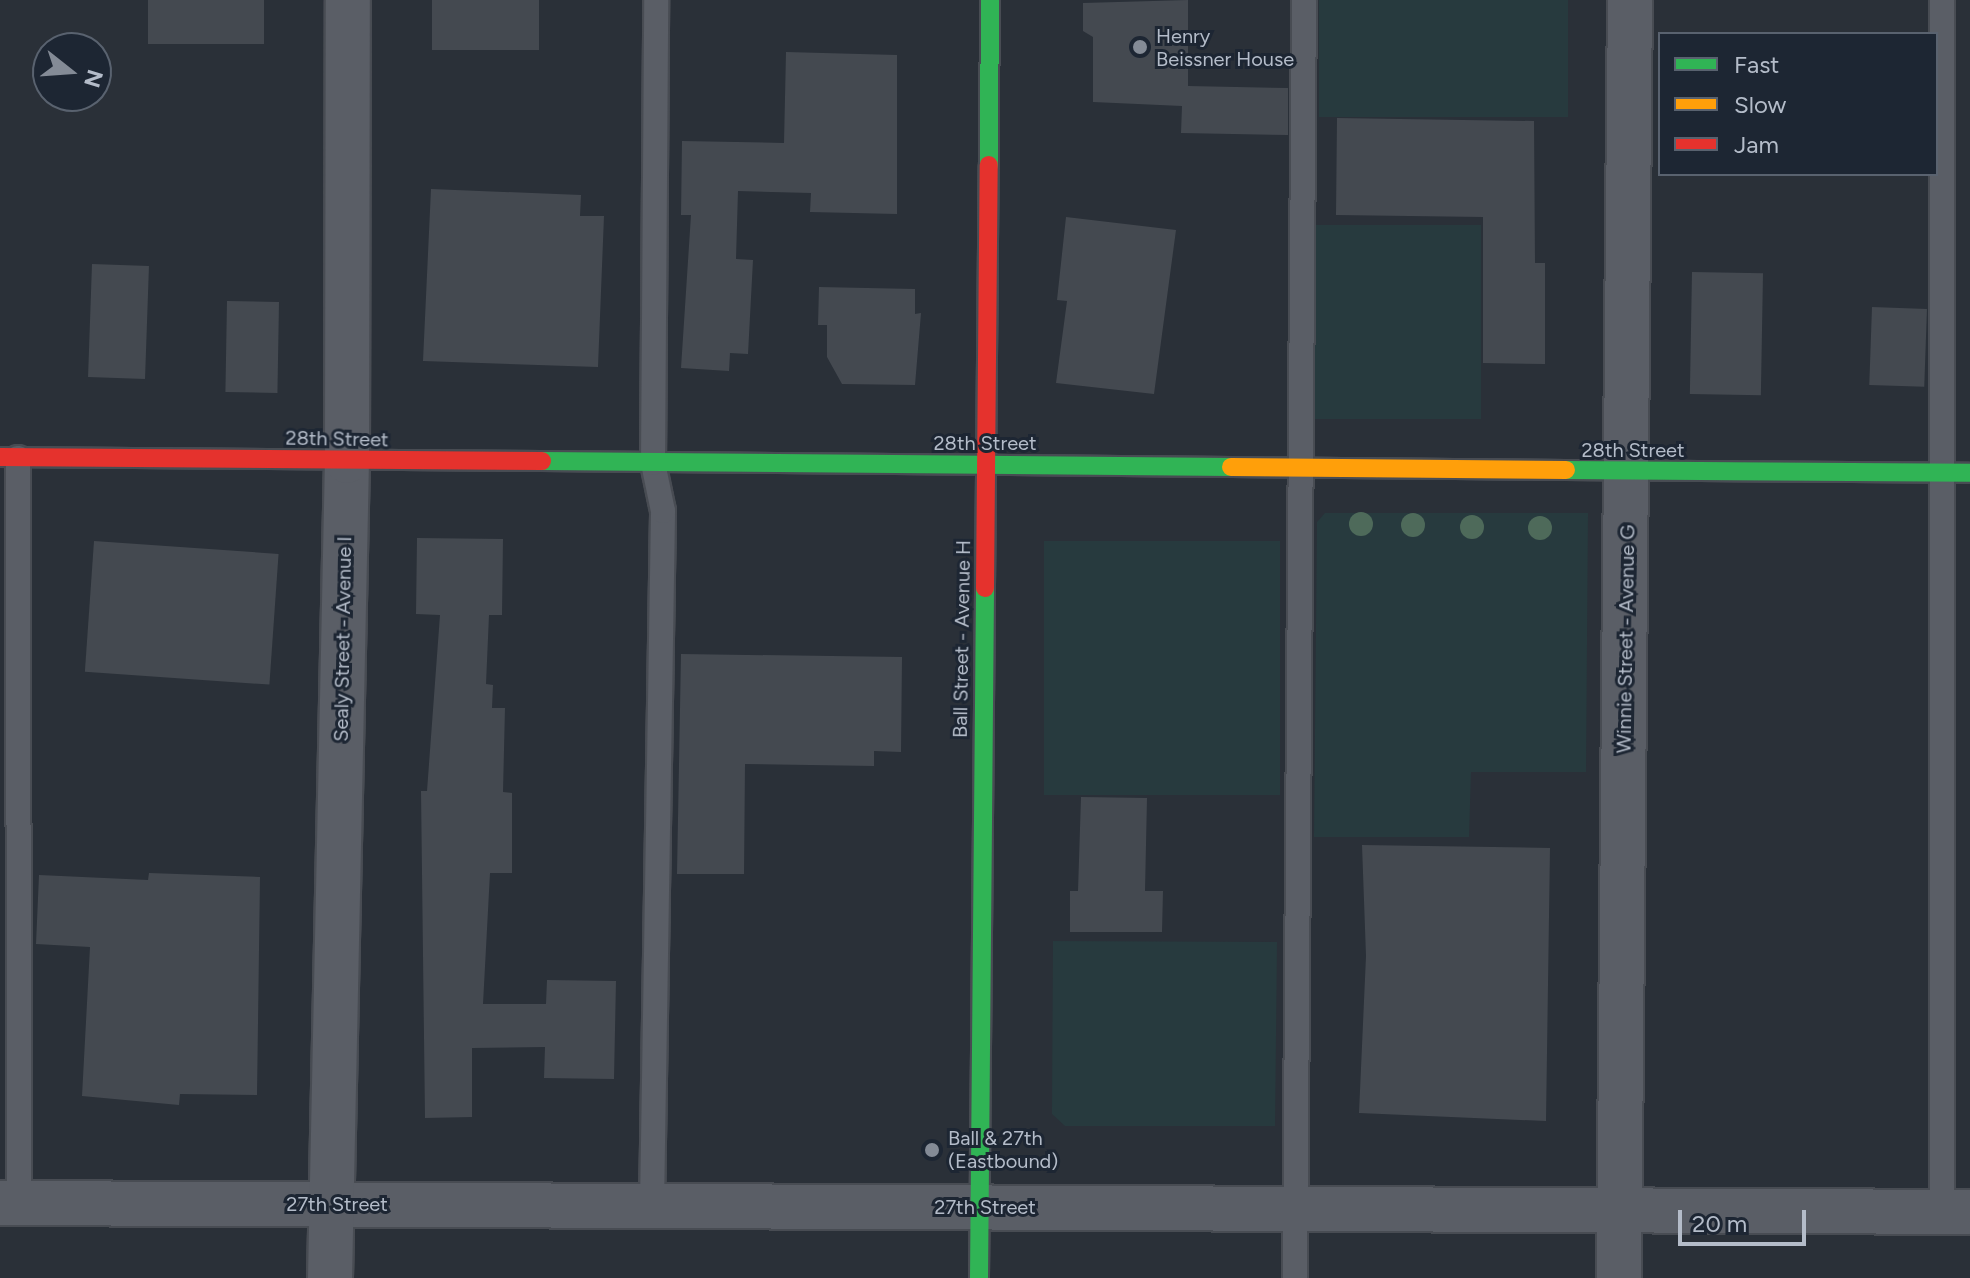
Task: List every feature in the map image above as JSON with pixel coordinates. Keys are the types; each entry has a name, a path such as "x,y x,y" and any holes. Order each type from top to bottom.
{"street":[{"name":"Sealy Street - Avenue I","path":"330,1278 347,461 348,0"},
{"name":"Ball Street - Avenue H","path":"979,1278 990,0"},
{"name":"Winnie Street - Avenue G","path":"1619,1278 1629,471 1630,0"},
{"name":"28th Street","path":"9,458 1970,473"},
{"name":"27th Street","path":"9,1203 1296,1206 1956,1212"}],"lane":[{"path":"652,1206 663,511 653,463 656,0"},
{"path":"1295,1278 1304,466 1304,0"},
{"path":"1942,0 1944,473 1956,1212"},
{"path":"9,458 9,1203"}],"green space":[{"path":"1319,0 1568,0 1568,117 1319,117"},
{"path":"1313,225 1481,225 1481,419 1313,419"},
{"path":"1325,513 1588,513 1586,772 1471,772 1469,837 1314,837 1317,522"},
{"path":"1044,541 1280,541 1280,795 1044,795"},
{"path":"1053,941 1277,942 1275,1126 1065,1126 1052,1114"}],"building":[{"path":"148,0 264,0 264,44 148,44"},
{"path":"432,0 539,0 539,50 432,50"},
{"name":"Henry Beissner House","path":"1188,0 1188,86 1288,88 1288,135 1181,133 1182,106 1093,102 1093,37 1083,31 1083,3"},
{"path":"786,52 897,55 897,214 810,212 811,193 738,191 736,259 753,260 748,354 730,353 729,371 681,368 691,215 681,215 682,141 784,143"},
{"path":"1337,118 1534,121 1535,263 1545,263 1545,364 1483,363 1483,217 1336,215"},
{"path":"431,189 581,195 580,216 604,216 598,367 423,361"},
{"path":"1066,217 1176,230 1154,394 1056,383 1067,301 1057,300"},
{"path":"92,264 149,266 145,379 88,377"},
{"path":"1692,272 1763,273 1761,395 1690,394"},
{"path":"819,287 915,289 915,314 921,313 915,385 842,384 827,357 827,325 818,325"},
{"path":"227,301 279,302 277,393 225,392"},
{"path":"1872,307 1927,309 1924,387 1869,385"},
{"path":"417,538 503,539 502,615 489,615 486,684 493,685 492,708 505,708 503,792 512,793 512,873 490,873 483,1004 546,1004 547,980 616,981 614,1079 544,1078 545,1047 472,1048 472,1117 425,1118 421,791 427,791 440,615 416,614"},
{"path":"94,541 279,554 269,685 85,672"},
{"path":"681,654 902,657 901,752 874,751 874,766 745,764 744,874 677,874"},
{"path":"1081,797 1147,798 1145,891 1163,891 1162,932 1070,932 1070,891 1078,891"},
{"path":"1362,845 1550,848 1546,1121 1359,1113 1366,956"},
{"path":"149,873 260,877 257,1095 180,1094 179,1105 82,1096 90,947 36,944 39,875 148,880"}],"traffic: fast":[{"path":"989,165 990,0"},
{"path":"542,461 1231,467"},
{"path":"1566,470 1970,473"},
{"path":"979,1278 985,588"}],"traffic: slow":[{"path":"1231,467 1566,470"}],"traffic: jam":[{"path":"985,588 989,165"},
{"path":"0,457 542,461"}],"place":[{"name":"Henry Beissner House","path":"1140,47"},
{"name":"Ball & 27th (Eastbound)","path":"932,1150"}]}
